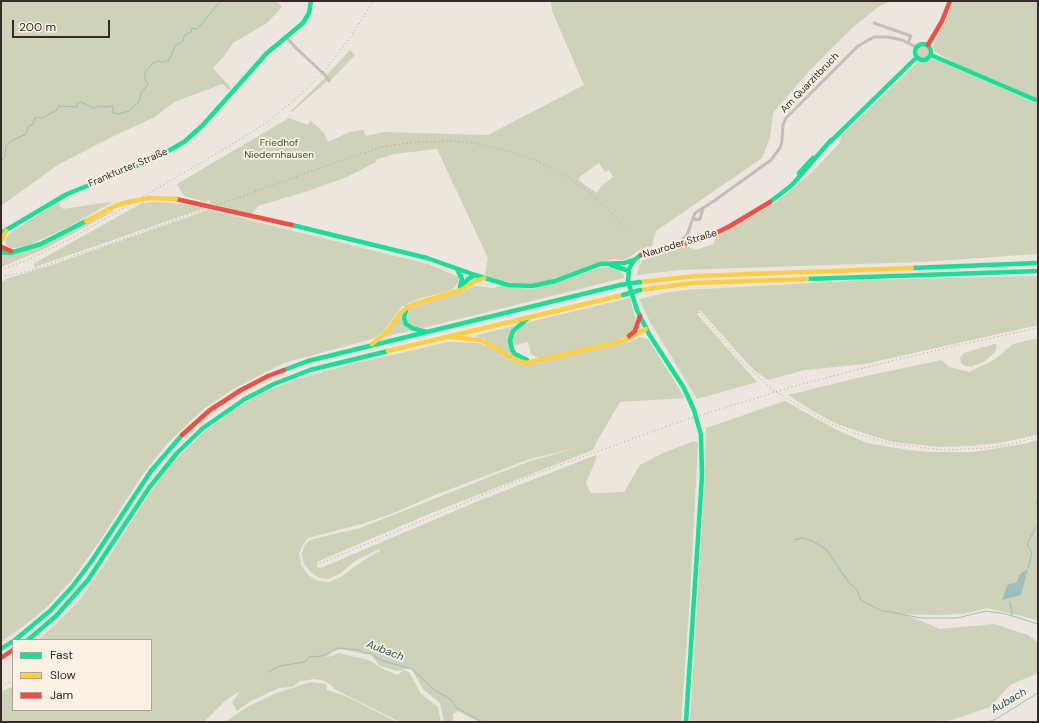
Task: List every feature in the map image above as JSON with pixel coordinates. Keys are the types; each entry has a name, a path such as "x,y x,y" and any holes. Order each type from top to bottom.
{"main road":[{"name":"Frankfurter Straße","path":"1,233 67,194 154,159 184,142 203,125 267,53 306,20 311,1"},
{"path":"928,45 942,21 950,1"},
{"path":"922,43 928,45 931,50 931,55 926,60 921,60 917,58 915,53 916,48 922,43"},
{"path":"931,55 1038,101"},
{"name":"Nauroder Straße","path":"686,722 702,476 702,449 698,422 690,400 677,376 646,329 634,303 630,288 629,271 634,260 645,253 702,239 723,230 767,204 788,188 806,165 917,58"},
{"path":"7,229 3,234 1,246 14,252 24,250 53,238 115,206 135,200 156,198 176,199 322,232 427,258 484,278 513,286 537,285 554,281 588,268 605,264 627,263 634,260"},
{"path":"619,263 626,266 629,271"},
{"path":"16,639 45,615 72,587 91,562 155,466 171,447 197,421 224,400 268,376 308,361 620,285 640,282 696,276 1038,263"},
{"path":"605,264 629,271"},
{"path":"457,269 462,279 458,290"},
{"path":"29,639 56,616 78,592 98,567 158,476 190,440 229,409 259,391 298,374 640,290 693,283 1038,271"},
{"path":"469,285 475,275"},
{"path":"458,290 468,279 475,275"},
{"path":"371,346 389,330 400,313 408,307 417,302 461,290 476,280 484,278"},
{"path":"408,307 404,318 406,324 412,328 426,332"},
{"path":"531,316 517,327 511,335 510,340 512,350 515,354 533,362"},
{"path":"635,331 640,316"},
{"path":"623,341 640,328 646,329"},
{"path":"445,337 470,338 479,340 487,343 519,362 527,363 623,341 646,329"},
{"path":"1,649 12,642"},
{"path":"1,658 12,651"}],"street":[{"path":"874,23 912,36 908,43"},
{"path":"286,37 326,76 328,81"},
{"name":"Am Quarzitbruch","path":"670,247 685,237 694,213 771,160 780,148 783,125 786,118 858,46 874,37 881,37 895,38 916,48"},
{"name":"Am Quarzitbruch","path":"693,217 696,220 700,219 703,208"}],"green space":[{"path":"1,1 277,1 282,7 267,23 233,43 225,55 213,68 231,88 229,90 222,84 174,102 155,117 59,164 1,206"},
{"name":"Friedhof Niedernhausen","path":"551,1 891,1 878,7 851,29 809,71 773,113 770,138 762,158 656,231 652,246 640,249 628,258 622,260 613,259 598,263 542,282 525,284 514,283 485,275 488,258 437,149 394,154 375,160 376,162 347,177 308,191 258,206 251,214 209,203 211,199 206,202 184,196 177,184 289,118 308,125 310,120 324,133 328,142 350,132 363,130 366,136 384,132 488,135 584,85 552,11","holes":["599,163 605,172 609,170 613,177 601,186 597,193 578,180 582,175"]},
{"path":"953,1 1038,1 1038,99 953,62 934,51 934,43 945,22"},
{"path":"921,46 925,46 929,52 925,58 921,58 917,54 917,50"},
{"path":"350,50 355,55 330,81 327,75"},
{"path":"934,59 1038,104 1038,254 920,262 680,270 637,275 639,266 643,260 651,256 686,246 696,250 714,244 715,236 757,214 783,197 811,173 839,144 842,135 916,64"},
{"path":"326,77 328,80 326,82 292,112 291,111"},
{"path":"58,202 63,209 111,203 66,228 31,244 17,248 11,248 6,245 5,240 9,234"},
{"path":"144,202 172,203 205,208 35,267 33,264"},
{"path":"208,210 428,264 459,277 458,283 453,289 421,298 400,308 385,330 376,337 284,363 233,389 201,411 167,444 143,474 99,542 71,581 46,608 1,642 1,282"},
{"path":"114,211 44,249 1,267 1,255 5,252 24,249"},
{"path":"607,267 619,270 624,275 624,278 423,328 410,325 406,320 410,308 462,292 474,286 492,288 501,286 531,289 555,283 588,270"},
{"path":"1038,276 1038,325 865,364 805,370 768,380 755,371 700,310 697,314 757,382 697,399 649,320 639,299 685,290 869,280"},
{"path":"630,298 636,321 635,327 627,336 618,340 540,359 531,354 528,342 513,346 512,340 514,334 525,323"},
{"path":"402,313 401,319 414,330 384,337"},
{"path":"514,326 511,331 516,358 484,339 474,336"},
{"path":"641,337 648,339 685,398 620,402 593,450 434,512 319,561 316,565 319,568 323,567 481,500 596,455 597,457 586,483 591,493 624,492 640,465 663,453 694,441 698,443 690,596 681,722 479,722 458,711 453,714 453,722 444,722 440,703 423,689 411,668 397,671 380,666 371,655 341,649 334,651 325,658 339,653 369,660 381,668 398,675 403,670 409,672 421,694 438,707 441,722 400,722 334,689 325,681 315,679 300,681 292,687 279,688 249,702 237,711 232,702 240,691 226,700 204,722 1,722 1,691 12,687 12,711 152,711 152,639 39,639 82,597 152,490 169,467 202,434 230,412 262,393 301,378 349,365 448,342 478,343 487,346 520,364 528,365 629,342","holes":["577,448 530,461 360,528 309,540 304,546 302,554 304,564 319,578 328,579 340,574 355,561 379,549 380,551 364,560 341,577 328,582 318,581 308,575 301,565 299,553 308,538 389,515 435,495 530,459"]},
{"path":"1038,339 1038,434 1032,436 999,443 970,446 939,447 893,442 835,423 788,395 866,376 942,360 949,367 969,372 994,360 1013,344"},
{"path":"994,344 997,345 995,352 985,361 971,367 965,366 961,363 960,358 964,353"},
{"path":"785,401 837,430 867,443 902,449 928,452 973,452 1023,444 1038,440 1038,620 987,608 963,614 904,614 940,629 994,624 1028,635 1038,643 1038,673 1010,685 990,707 952,720 931,722 690,722 705,473 706,428"},
{"path":"311,682 326,684 327,690 348,697 397,722 225,722 249,706 274,694"}],"water":[{"path":"1028,569 1021,595 1002,600 1008,584 1016,583 1020,574"}],"waterway":[{"path":"1,161 5,157 6,146 11,141 26,134 28,127 33,124 35,117 42,118 57,110 58,106 77,107 77,103 81,102 93,108 99,106 113,106 113,113 118,114 129,111 139,102 141,93 148,84 145,79 145,72 157,61 163,62 169,60 175,46 183,41 184,36 191,32 192,28 197,29 221,1"},
{"path":"1038,498 1036,502 1038,506"},
{"path":"1028,569 1032,553 1027,544 1038,523"},
{"path":"795,540 802,538 812,541 826,549 850,584 857,590 861,600 880,610 921,618 957,618 986,611 1006,614 1038,624"},
{"path":"1010,602 1012,615"},
{"name":"Aubach","path":"268,672 279,666 305,662 309,657 322,656 338,648 360,650 363,653 371,653 380,660 412,669 433,689 450,699 457,708 482,722"},
{"name":"Aubach","path":"988,722 996,719 1038,693"}],"railway":[{"path":"1,270 30,259 72,238 266,123 299,96 324,71 351,37 373,1"},
{"path":"1,277 29,271 100,247 381,147 416,142 456,141 474,143 508,151 540,162 567,177 593,195 629,231"},
{"path":"699,312 743,363 773,390 827,422 854,433 893,444 945,450 986,448 1012,444 1038,437"},
{"path":"316,565 512,483 685,420 785,389 863,368 1038,328"},
{"path":"1,685 12,681"}],"traffic: fast":[{"path":"1,233 67,194 154,159 184,142 203,125 267,53 303,23 309,13 311,1"},
{"path":"920,44 926,44 931,49 931,52 929,58 926,60 920,60 915,55 915,49 920,44"},
{"path":"931,55 1038,101"},
{"path":"830,142 917,57"},
{"path":"770,202 792,185 831,140"},
{"path":"799,173 813,158"},
{"path":"1,252 10,253 41,244 86,221"},
{"path":"292,225 427,258 475,275"},
{"path":"641,255 634,260 629,269 628,281 637,310 649,334 684,388 694,410 701,435 702,476 686,722"},
{"path":"475,275 508,285 532,286 555,281 600,264 624,263 634,260"},
{"path":"912,268 1038,263"},
{"path":"611,265 629,271"},
{"path":"457,269 462,279 460,287"},
{"path":"807,279 1038,271"},
{"path":"460,289 468,279 475,275"},
{"path":"620,285 640,282"},
{"path":"284,370 308,361 620,285"},
{"path":"623,295 640,290"},
{"path":"407,307 404,318 406,324 412,328 426,332"},
{"path":"527,360 515,354 512,350 510,340 513,331 528,318"},
{"path":"29,639 56,616 88,580 149,488 177,453 203,428 245,399 274,384 310,370 388,351"},
{"path":"16,639 51,610 72,587 91,562 151,471 182,435"},
{"path":"1,649 12,642"}],"traffic: slow":[{"path":"86,221 115,206 128,202 149,198 176,199"},
{"path":"1,241 6,231"},
{"path":"640,282 696,276 912,268"},
{"path":"372,344 389,330 400,313 411,305 461,290 484,278"},
{"path":"640,290 693,283 807,279"},
{"path":"388,351 623,295"},
{"path":"451,337 479,340 516,360 527,363 623,341 646,329"}],"traffic: jam":[{"path":"928,45 942,21 950,1"},
{"path":"176,199 292,225"},
{"path":"641,255 710,236 770,202"},
{"path":"2,247 11,251"},
{"path":"629,336 635,331 640,316"},
{"path":"182,435 210,410 241,390 268,376 284,370"},
{"path":"1,658 12,651"}]}
